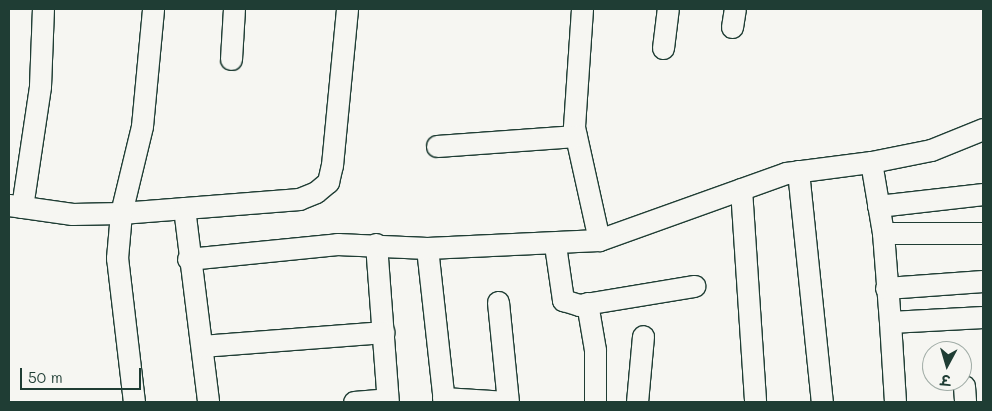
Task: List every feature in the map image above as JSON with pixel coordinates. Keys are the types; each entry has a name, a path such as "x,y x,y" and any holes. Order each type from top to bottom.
{"street":[{"path":"43,9 40,86 16,206 72,214 122,213 299,199 328,182 347,9"},
{"path":"134,402 117,258 122,213 142,126 153,9"},
{"path":"231,59 234,9"},
{"path":"582,9 576,136 599,240"},
{"path":"663,48 668,9"},
{"path":"188,259 337,244 376,244 428,248 555,245 599,240 740,189 798,171 871,162 931,150 983,129"},
{"path":"437,146 576,136"},
{"path":"871,162 883,233 895,402"},
{"path":"798,171 822,402"},
{"path":"740,189 756,402"},
{"path":"878,206 983,194"},
{"path":"184,208 188,259 202,346 208,402"},
{"path":"883,233 983,232"},
{"path":"354,402 388,401 376,244"},
{"path":"555,245 563,300 587,303 694,286"},
{"path":"428,248 444,400 508,402 498,302"},
{"path":"886,288 983,282"},
{"path":"587,303 595,350 595,402"},
{"path":"890,322 983,317"},
{"path":"202,346 382,332"},
{"path":"637,402 643,336"}]}
